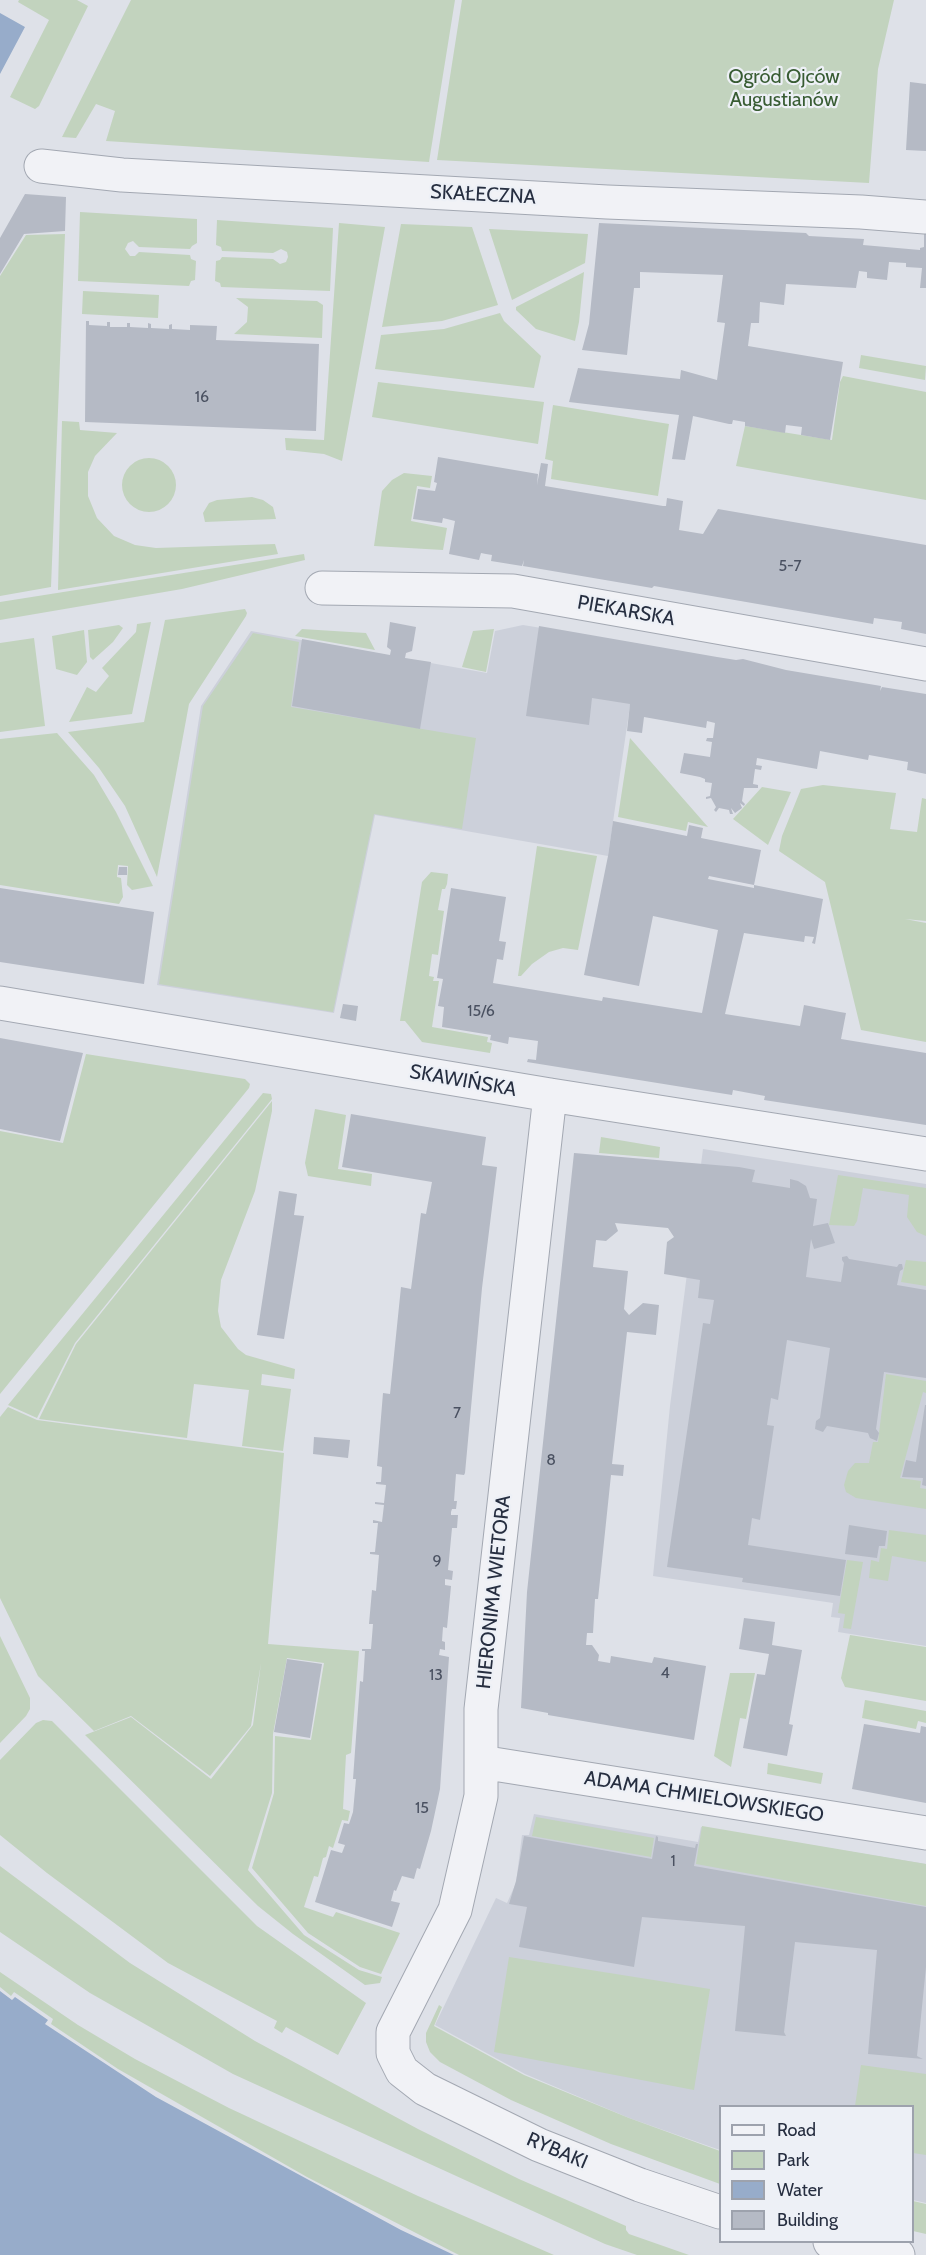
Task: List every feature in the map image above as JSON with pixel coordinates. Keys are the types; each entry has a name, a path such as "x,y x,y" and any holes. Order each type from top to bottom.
{"street":[{"name":"SKAŁECZNA","path":"41,166 122,175 925,217"},
{"name":"PIEKARSKA","path":"322,588 513,591 926,664"},
{"name":"SKAWIŃSKA","path":"0,1002 550,1095 926,1154"},
{"name":"HIERONIMA WIETORA","path":"402,2072 393,2053 393,2032 455,1910 481,1796 481,1709 550,1095"},
{"name":"ADAMA CHMIELOWSKIEGO","path":"481,1762 926,1833"},
{"name":"RYBAKI","path":"402,2072 425,2089 539,2145 640,2186 719,2212"},
{"path":"840,2243 898,2255"}],"shaded area":[{"path":"523,625 639,644 608,856 375,815 334,1013 157,985 201,706 251,631 487,673 495,631"},
{"path":"703,1149 926,1184 926,1646 838,1632 840,1618 831,1617 833,1603 653,1576 670,1406"},
{"path":"534,1814 698,1842 701,1827 926,1864 926,2203 914,2200 914,2105 719,2105 719,2150 629,2118 525,2074 435,2025 496,1898 507,1903 516,1883 522,1835 529,1835"}],"green space":[{"path":"19,0 77,0 88,6 39,106 35,109 10,97 49,20 18,2"},
{"path":"131,0 455,0 429,162 106,141 115,111 96,104 76,138 62,137"},
{"name":"Ogród Ojców Augustianów","path":"462,0 894,0 878,69 869,183 437,160"},
{"path":"80,212 197,219 197,243 190,249 139,247 133,241 128,243 125,249 130,256 135,256 139,252 190,255 191,259 196,261 195,280 191,281 189,286 78,281"},
{"path":"217,220 333,228 330,291 221,287 220,283 215,281 216,261 222,257 273,259 280,264 286,262 288,257 287,252 281,249 273,253 222,251 221,247 216,245"},
{"path":"339,223 385,227 342,461 324,454 286,450 285,438 324,440"},
{"path":"401,224 472,227 498,305 442,321 382,327"},
{"path":"489,229 588,234 585,263 512,300"},
{"path":"65,234 51,587 0,596 0,276 26,235"},
{"path":"584,272 575,341 536,329 516,310 516,307"},
{"path":"83,291 159,295 158,318 82,314"},
{"path":"236,298 317,301 323,305 322,338 234,334 247,322 248,307"},
{"path":"500,313 504,321 541,356 534,388 375,369 381,335 444,329"},
{"path":"861,355 926,366 925,380 859,368"},
{"path":"843,376 926,392 926,500 736,466 745,426 832,440 840,382"},
{"path":"378,382 544,402 538,444 372,417"},
{"path":"553,405 669,424 658,496 551,479 553,461 545,459"},
{"path":"62,421 79,422 80,430 117,433 95,456 88,472 88,496 97,518 114,536 135,545 156,548 275,544 278,554 58,590"},
{"path":"149,458 159,460 168,466 174,475 176,485 174,495 168,504 159,510 149,512 139,510 130,504 124,495 122,485 124,475 130,466 139,460"},
{"path":"404,473 432,476 430,488 417,486 411,521 447,528 443,550 374,546 382,491 392,480"},
{"path":"252,497 263,500 273,507 276,519 205,522 203,513 209,503 217,500"},
{"path":"304,554 305,560 182,589 0,620 0,602"},
{"path":"245,609 246,616 189,704 157,877 125,806 99,768 68,732 144,722 165,620"},
{"path":"151,622 132,714 69,722 87,687 96,692 109,676 102,668 136,632 137,624"},
{"path":"119,625 123,628 113,642 93,660 90,657 88,630"},
{"path":"302,629 366,633 375,650 295,636"},
{"path":"494,629 486,672 462,667 473,631"},
{"path":"84,630 87,662 77,675 56,669 52,636"},
{"path":"253,633 299,642 291,707 476,738 462,829 374,814 333,1012 159,984 203,706"},
{"path":"34,638 45,726 0,732 0,643"},
{"path":"57,733 94,775 116,812 153,886 132,890 127,885 128,866 118,865 117,877 121,878 123,897 119,904 0,885 0,739"},
{"path":"630,738 708,827 688,822 686,831 618,817"},
{"path":"823,785 896,793 890,829 917,832 922,798 926,799 926,921 905,919 926,923 926,1042 861,1030 825,882 779,851 782,836 801,789"},
{"path":"762,787 791,792 768,845 733,819"},
{"path":"537,846 597,856 578,950 563,948 549,952 532,964 521,976 518,976"},
{"path":"431,872 448,874 438,910 444,911 438,955 432,954 429,976 434,977 433,981 439,981 432,1027 488,1037 487,1042 492,1043 490,1053 422,1042 405,1021 400,1021 422,882"},
{"path":"86,1054 245,1079 250,1084 0,1394 0,1131 63,1143"},
{"path":"263,1093 271,1094 272,1099 75,1343 37,1418 8,1405"},
{"path":"272,1101 272,1111 255,1191 221,1280 218,1311 221,1327 238,1349 246,1355 295,1369 294,1379 262,1374 261,1385 291,1389 283,1451 242,1446 249,1390 194,1384 187,1438 39,1419 76,1344"},
{"path":"315,1109 346,1115 338,1169 372,1174 371,1186 308,1176 305,1163"},
{"path":"601,1137 660,1147 659,1158 599,1153"},
{"path":"838,1175 926,1188 926,1236 917,1232 907,1217 909,1195 863,1188 854,1226 829,1225"},
{"path":"906,1260 926,1262 926,1286 901,1282"},
{"path":"886,1374 926,1381 926,1393 923,1392 900,1478 921,1481 920,1488 926,1489 926,1509 856,1498 846,1492 844,1485 848,1471 855,1463 869,1463 873,1442 878,1442"},
{"path":"8,1407 37,1420 284,1453 268,1644 359,1651 351,1753 346,1755 343,1809 350,1811 348,1821 342,1820 333,1848 329,1846 318,1877 314,1876 304,1907 333,1917 336,1912 400,1933 381,1974 360,1967 308,1933 252,1868 274,1793 275,1736 311,1740 324,1663 287,1658 273,1734 272,1793 248,1870 304,1935 359,1970 382,1977 380,1983 365,1985 258,1906 85,1735 131,1717 211,1779 253,1725 261,1663 251,1726 210,1776 131,1716 94,1731 38,1676 0,1598 0,1417"},
{"path":"889,1530 926,1535 926,1562 892,1556 888,1581 869,1578 871,1560 879,1562 881,1548 887,1549"},
{"path":"847,1560 863,1562 851,1629 843,1628 845,1614 838,1613"},
{"path":"850,1635 926,1647 926,1701 845,1687 841,1678"},
{"path":"0,1636 30,1698 30,1709 0,1743"},
{"path":"730,1673 755,1673 746,1719 740,1718 731,1767 714,1756"},
{"path":"865,1700 926,1711 926,1723 918,1721 916,1729 862,1718"},
{"path":"43,1720 52,1721 257,1926 366,2003 338,2055 286,2027 282,2033 274,2028 277,2021 168,1963 0,1835 0,1760 36,1723"},
{"path":"768,1763 823,1773 821,1784 767,1774"},
{"path":"536,1817 654,1838 651,1857 532,1836"},
{"path":"702,1826 926,1864 926,1906 696,1864"},
{"path":"0,1866 130,1963 255,2041 418,2129 519,2179 626,2226 629,2234 689,2255 637,2255 605,2244 233,2074 90,1993 0,1932"},
{"path":"509,1957 710,1989 694,2090 494,2052"},
{"path":"0,1972 78,2025 135,2059 229,2108 418,2196 554,2255 459,2255 451,2251 307,2177 118,2069 51,2024 53,2019 14,1992 11,1996 0,1987"},
{"path":"439,2005 442,2007 434,2026 524,2075 629,2118 719,2151 719,2184 611,2144 511,2100 440,2062 430,2052 426,2042 426,2033"},
{"path":"861,2065 926,2074 926,2155 914,2153 914,2105 855,2105"},
{"path":"914,2201 926,2204 926,2234 914,2231"}],"water":[{"path":"0,13 25,27 0,74"},
{"path":"0,1991 12,2000 15,1997 48,2020 45,2024 156,2097 401,2230 454,2255 0,2255"}],"building":[{"path":"910,82 926,84 926,151 906,150"},
{"path":"25,194 66,197 65,231 24,234 0,274 0,238"},
{"path":"599,223 806,233 809,236 864,239 863,245 920,250 924,247 924,227 926,227 926,288 920,288 922,268 906,267 906,263 889,262 887,280 867,278 867,272 859,271 856,288 786,284 784,305 760,302 759,323 751,323 748,346 843,362 830,440 801,435 802,427 786,425 785,433 745,426 745,422 733,420 732,424 729,424 693,416 685,460 672,459 679,415 569,402 578,368 680,379 681,370 717,380 725,323 717,322 723,275 640,272 640,288 634,288 627,355 582,350 589,324"},
{"path":"86,321 89,321 89,325 107,326 107,322 110,322 110,327 127,327 127,323 130,323 130,327 148,328 148,323 151,324 151,328 169,329 169,325 172,324 172,329 190,330 190,325 217,326 216,340 319,344 316,431 85,422"},
{"path":"438,457 538,474 537,485 541,463 548,464 545,486 663,506 666,506 667,498 683,501 679,530 703,534 718,509 926,545 926,634 901,629 902,622 874,618 873,624 523,566 524,560 522,566 491,561 492,555 481,553 479,560 449,554 455,521 443,518 442,523 413,519 418,489 435,491"},
{"path":"390,622 416,627 412,651 406,653 405,658 431,662 420,729 292,706 302,639 390,655 391,650 387,647"},
{"path":"539,626 717,657 743,659 786,670 881,686 880,691 882,687 926,694 926,774 907,770 908,762 869,755 868,760 820,751 817,769 757,758 756,765 762,766 761,770 755,769 753,784 758,785 758,788 744,788 742,801 745,804 744,806 740,803 742,808 735,813 731,808 733,814 730,814 729,810 719,808 716,812 711,798 706,799 710,796 712,783 705,782 705,779 700,777 680,773 684,753 710,757 712,742 706,741 707,738 713,738 715,723 707,721 706,728 644,717 642,733 627,731 630,704 592,698 589,725 526,716"},
{"path":"613,821 687,836 689,825 703,828 701,838 761,850 754,885 823,899 815,944 812,943 814,937 805,936 804,942 744,933 725,1014 800,1026 804,1005 846,1013 841,1039 926,1053 926,1125 764,1100 765,1096 733,1090 732,1095 527,1062 528,1059 536,1060 538,1041 509,1037 508,1044 490,1040 491,1035 442,1027 444,1007 438,1006 443,979 437,978 451,888 506,897 499,941 506,942 503,960 497,959 493,983 602,1001 603,997 702,1013 718,930 653,916 639,986 584,975","holes":["709,876 754,885 754,888 708,879"]},
{"path":"119,867 127,867 127,875 118,875"},
{"path":"0,888 154,912 144,984 0,962"},
{"path":"343,1004 358,1006 356,1021 340,1018"},
{"path":"0,1038 83,1053 60,1141 0,1129"},
{"path":"351,1114 486,1137 482,1165 497,1167 482,1288 465,1473 464,1475 456,1474 454,1501 457,1501 456,1509 452,1509 451,1512 451,1515 458,1515 457,1528 452,1528 448,1570 453,1571 452,1580 445,1579 445,1585 451,1586 447,1628 443,1627 442,1641 445,1642 445,1650 440,1649 439,1655 449,1657 440,1789 420,1869 417,1868 414,1879 402,1876 396,1891 394,1890 391,1901 400,1903 392,1927 315,1902 331,1850 342,1853 345,1845 338,1843 344,1823 349,1824 353,1812 360,1681 363,1682 365,1651 362,1649 371,1649 373,1624 369,1624 372,1590 376,1591 379,1555 370,1554 370,1552 375,1552 378,1523 373,1523 373,1520 382,1522 384,1505 375,1504 375,1502 384,1503 386,1485 376,1484 376,1482 381,1482 382,1467 377,1466 383,1393 390,1394 401,1287 411,1289 421,1213 426,1214 432,1182 342,1167"},
{"path":"574,1153 739,1167 755,1170 752,1182 790,1188 790,1179 798,1181 806,1186 810,1198 817,1199 813,1226 828,1223 835,1243 814,1249 811,1239 806,1277 841,1282 844,1263 842,1257 847,1256 849,1259 897,1267 902,1264 903,1269 900,1271 897,1285 926,1290 926,1378 884,1372 876,1429 879,1433 877,1441 870,1438 868,1433 827,1426 823,1432 815,1429 816,1421 820,1418 830,1348 787,1340 778,1400 771,1398 767,1425 774,1426 760,1520 752,1518 748,1545 846,1560 840,1596 742,1582 743,1578 667,1567 703,1323 710,1324 714,1300 698,1298 700,1280 664,1274 667,1242 674,1237 668,1228 615,1223 618,1231 606,1241 596,1240 593,1267 628,1271 624,1309 629,1315 643,1303 659,1305 656,1335 627,1332 612,1464 624,1465 623,1476 611,1475 598,1599 595,1599 593,1633 587,1633 586,1645 592,1645 599,1655 598,1661 610,1663 611,1656 652,1663 654,1657 706,1666 694,1740 548,1715 548,1713 521,1708 527,1592"},
{"path":"279,1191 297,1194 294,1215 304,1216 284,1339 257,1335"},
{"path":"925,1405 926,1486 922,1485 923,1478 902,1477 906,1460 916,1462"},
{"path":"314,1437 350,1440 348,1458 313,1454"},
{"path":"849,1525 887,1531 885,1546 879,1546 877,1558 845,1554"},
{"path":"744,1618 775,1622 772,1645 802,1650 789,1724 793,1725 787,1756 743,1748 757,1674 765,1675 769,1654 739,1649"},
{"path":"287,1659 322,1664 310,1738 274,1732"},
{"path":"864,1724 920,1733 921,1726 926,1727 926,1803 852,1789"},
{"path":"524,1836 652,1859 656,1836 658,1841 695,1848 698,1844 694,1866 926,1907 926,1967 917,2056 923,2059 868,2054 877,1950 795,1942 784,2032 786,2036 735,2031 745,1926 642,1917 634,1967 519,1947 527,1907 509,1904 516,1881"}]}
